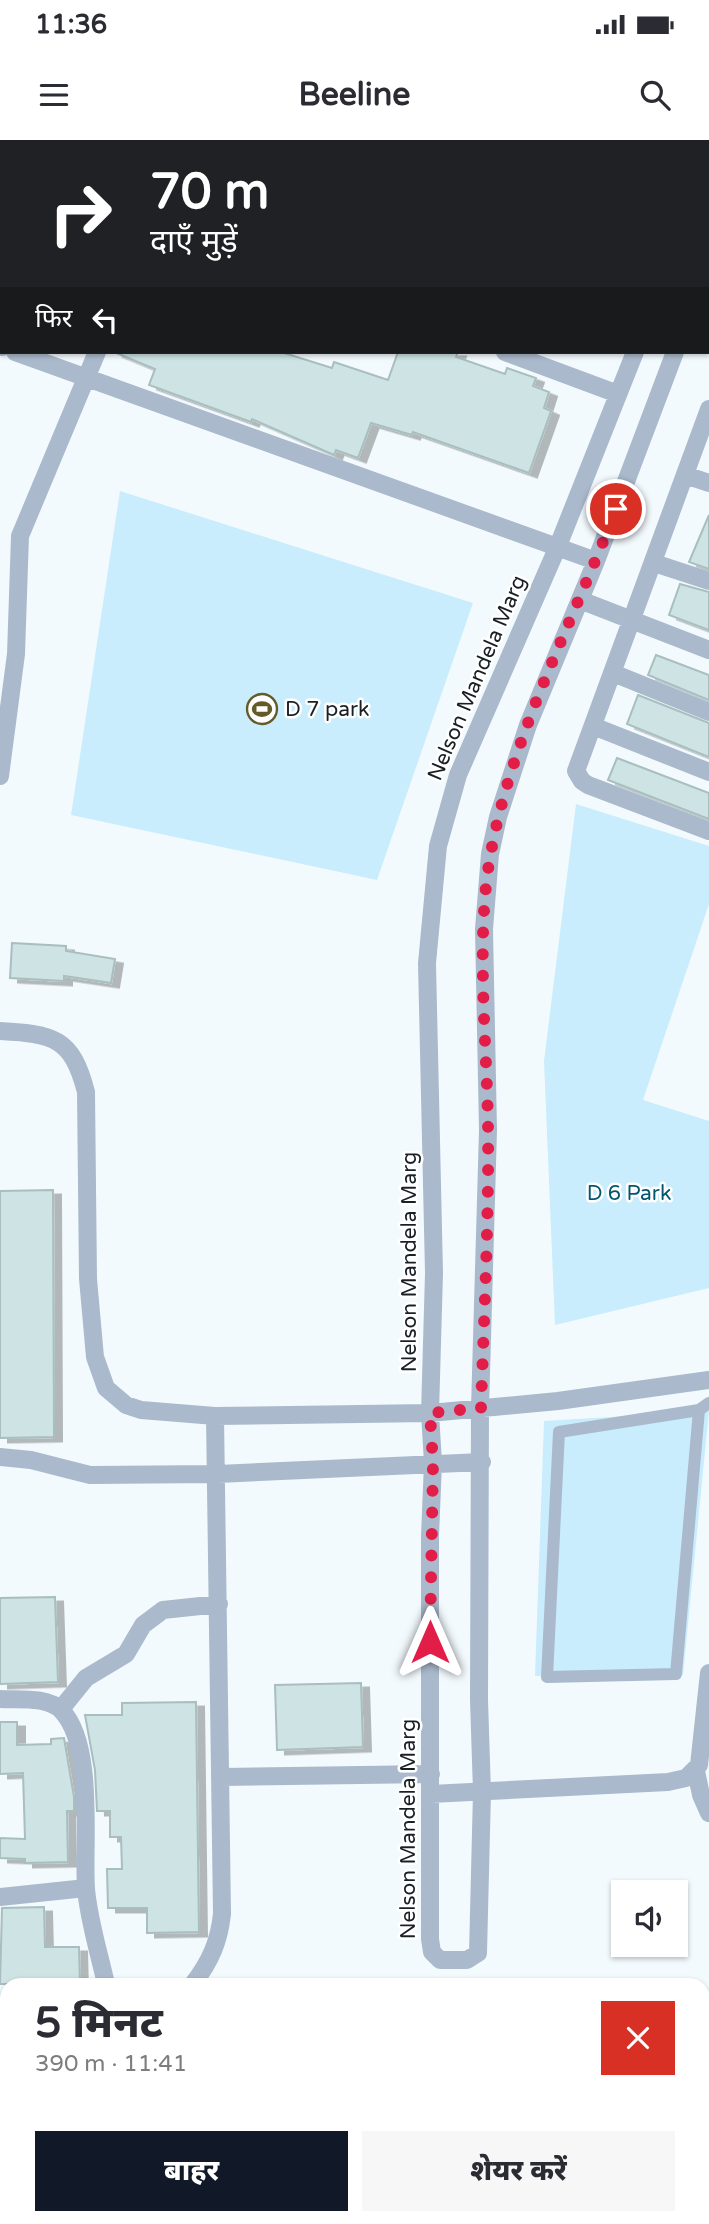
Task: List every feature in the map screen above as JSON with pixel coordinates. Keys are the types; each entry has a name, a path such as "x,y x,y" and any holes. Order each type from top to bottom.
{"street":[{"path":"20,354 558,545 596,561"},
{"path":"0,776 16,654 8,561 96,354"},
{"path":"510,354 618,394"},
{"name":"Nelson Mandela Marg","path":"634,354 558,545 458,775 436,857 427,963 428,1077 433,1156 430,1413 433,1463 430,1536 432,1952 440,1960 467,1960 478,1953 482,1792 479,1700 481,1408 488,1130 484,929 490,854 498,817 524,738 596,561 674,354"},
{"path":"709,409 577,766 582,781 709,831"},
{"path":"685,475 709,483"},
{"path":"654,563 709,581"},
{"path":"580,600 709,650"},
{"path":"613,673 709,712"},
{"path":"593,726 709,772"},
{"path":"0,1031 32,1033 54,1041 74,1055 80,1068 86,1092 88,1279 100,1379 115,1397 141,1410 215,1416 430,1413 558,1401 709,1380"},
{"path":"704,1407 676,1674 547,1677 559,1432 704,1407"},
{"path":"197,1978 207,1965 220,1936 221,1777 215,1416"},
{"path":"0,1457 31,1460 90,1475 218,1474 482,1462"},
{"path":"61,1709 86,1678 126,1654 143,1625 163,1610 219,1604"},
{"path":"709,1673 701,1755 696,1771 701,1795 709,1813"},
{"path":"0,1699 37,1700 61,1709 70,1722 82,1769 86,1800 86,1888 105,1978"},
{"path":"431,1794 675,1781 696,1771"},
{"path":"221,1777 431,1774"},
{"path":"0,1897 86,1888"}],"green space":[{"name":"D 7 park","path":"120,491 473,603 377,880 71,815"},
{"name":"D 6 Park","path":"576,804 709,846 709,904 643,1100 709,1121 709,1288 555,1325 544,1061"},
{"path":"709,1411 683,1675 535,1676 544,1421"}],"building":[{"path":"119,354 287,354 332,368 334,362 388,380 397,354 457,354 456,357 505,374 507,368 536,378 533,386 549,392 544,408 551,411 529,473 413,432 412,435 371,423 358,458 336,450 334,455 252,419 251,422 149,385 155,369"},
{"path":"709,515 709,569 689,562"},
{"path":"680,584 709,592 709,630 669,615"},
{"path":"656,655 709,675 709,700 648,675"},
{"path":"638,695 709,723 709,757 627,724"},
{"path":"617,758 709,793 709,819 608,780"},
{"path":"12,943 66,946 66,951 115,959 111,983 64,976 64,981 10,978"},
{"path":"53,1190 54,1437 0,1438 0,1191"},
{"path":"55,1597 58,1682 0,1684 0,1598"},
{"path":"361,1683 363,1747 277,1750 275,1685"},
{"path":"196,1702 199,1932 147,1933 147,1908 108,1908 107,1869 122,1869 121,1837 110,1837 110,1811 97,1811 95,1770 85,1715 122,1715 122,1703"},
{"path":"0,1722 17,1722 17,1745 51,1744 51,1739 64,1738 74,1797 74,1811 67,1811 68,1862 25,1863 25,1859 0,1858 0,1838 25,1839 23,1773 0,1774"},
{"path":"44,1907 45,1947 79,1947 80,1978 0,1978 2,1908"}],"place":[{"name":"D 7 park","path":"262,709"}],"route":[{"path":"430,1642 433,1463 430,1413 481,1408 488,1130 484,929 490,854 510,776 528,725 616,509"}]}
